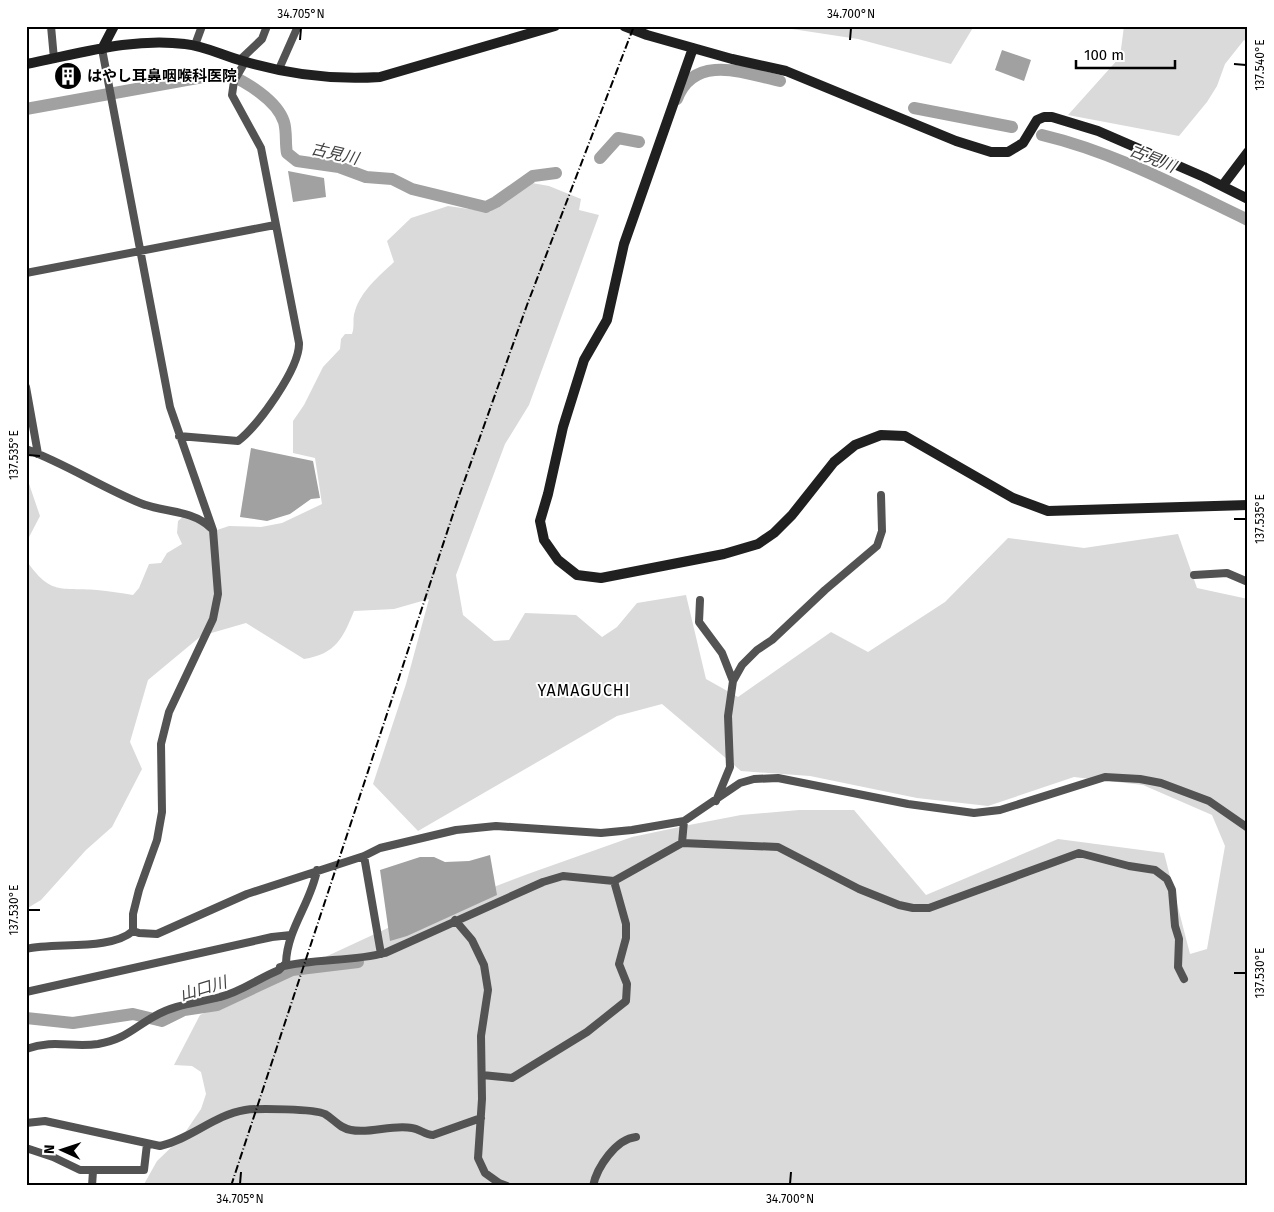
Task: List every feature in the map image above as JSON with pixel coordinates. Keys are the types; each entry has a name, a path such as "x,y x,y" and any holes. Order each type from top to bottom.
{"street":[{"path":"52,26 54,59"},
{"path":"114,26 102,49 110,93 170,408 213,530 218,594 216,608 169,712 161,744 162,812 157,840 139,890 133,914 133,931"},
{"path":"195,45 202,26"},
{"path":"179,436 228,442 238,441 254,425 285,383 298,359 299,344 261,148 234,100 232,90 242,61 262,39 267,26"},
{"path":"279,69 298,26"},
{"path":"26,64 102,49 156,41 195,45 242,61 279,69 356,78 380,77 555,26"},
{"path":"624,26 692,48 786,71 956,141 991,152 1008,152 1023,143 1037,120 1044,117 1052,117 1098,131 1223,185 1248,199"},
{"path":"692,48 657,155 624,244 607,320 584,360 563,427 548,494 540,520 544,540 558,560 577,575 601,578 724,554 758,544 774,533 792,515 834,462 855,445 881,435 906,436 1013,498 1048,511 1248,505"},
{"path":"1223,185 1248,152"},
{"path":"26,272 276,225"},
{"path":"26,388 38,454"},
{"path":"26,449 149,507 194,516 213,530"},
{"path":"716,802 730,767 728,716 732,681 742,665 757,650 772,640 825,590 877,546 882,531 881,495"},
{"path":"1194,575 1227,573 1248,582"},
{"path":"700,600 699,622 722,653 732,681"},
{"path":"26,948 43,944 84,946 124,936 133,931 157,934 247,894 364,856 380,848 456,830 496,826 601,833 684,821 716,802 740,783 754,779 778,778 899,802 974,813 1000,810 1105,777 1147,780 1209,801 1248,828"},
{"path":"682,843 684,821"},
{"path":"280,967 293,964 365,958 381,954 528,888 563,876 614,881 682,843 778,847 836,879 899,905 913,908 929,908 1079,853 1129,866 1156,870 1166,879 1172,890 1175,926 1179,938 1178,967 1184,979"},
{"path":"364,856 381,954"},
{"path":"26,1049 40,1044 96,1044 127,1036 151,1018 187,1003 222,997 278,970 286,963 286,947 312,891 317,870"},
{"path":"482,1075 512,1078 587,1032 626,1001 627,984 619,964 626,938 626,924 614,881"},
{"path":"455,920 472,940 484,965 488,990 481,1036 481,1118 478,1158 485,1172 498,1183 507,1186"},
{"path":"26,992 272,937 291,935"},
{"path":"26,1124 45,1121 160,1146 173,1143 222,1118 246,1110 307,1111 325,1114 337,1125 350,1130 413,1128 426,1135 433,1135 481,1118"},
{"path":"593,1186 598,1172 614,1148 627,1138 636,1137"},
{"path":"26,1148 53,1157 80,1170 144,1170 147,1144"},
{"path":"92,1186 93,1171"}],"shaded area":[{"path":"790,26 974,26 951,64 858,39 792,29"},
{"path":"1124,26 1248,26 1248,43 1244,40 1225,64 1217,86 1207,102 1179,136 1068,115 1120,57"},
{"path":"1002,50 1031,60 1024,81 995,70"},
{"path":"288,171 324,178 326,197 293,202"},
{"path":"532,183 549,186 581,199 579,210 599,215 529,405 505,444 456,575 463,615 494,641 509,640 525,613 576,615 602,637 617,627 637,603 686,595 706,679 738,697 831,632 868,652 945,602 1008,538 1084,548 1178,534 1197,588 1248,599 1248,1186 143,1186 157,1161 182,1137 201,1109 206,1094 201,1072 192,1066 174,1065 200,1015 392,926 525,875 632,837 741,815 799,810 854,810 926,895 1058,839 1164,853 1190,954 1207,949 1225,846 1212,815 1143,785 1074,777 988,806 917,798 810,776 741,771 662,704 617,716 418,831 373,784 406,684 429,599 394,609 354,611 342,637 331,649 315,657 304,659 246,623 201,636 148,680 130,742 142,769 112,827 86,850 41,900 26,909 26,560 35,572 50,585 65,589 102,590 133,595 139,588 149,564 161,563 167,553 182,544 177,533 178,521 184,516 193,518 211,532 229,526 261,527 282,523 322,504 315,458 293,453 293,421 304,405 323,367 340,349 341,339 345,334 352,334 354,314 362,297 371,284 394,262 387,241 411,218 448,206 490,212 522,187"},
{"path":"251,448 313,461 320,498 311,499 290,514 267,521 240,517"},
{"path":"26,475 40,516 26,543"},
{"path":"490,855 497,895 407,936 390,941 380,870 420,857 434,857 445,862 469,861"}],"waterway":[{"name":"古見川","path":"677,99 685,85 695,76 708,71 737,71 780,81"},
{"name":"古見川","path":"26,109 225,73 251,86 275,106 284,122 287,153 297,161 339,167 366,177 392,179 412,189 486,207 533,176 556,173"},
{"name":"古見川","path":"914,108 1012,127"},
{"name":"古見川","path":"1042,135 1069,142 1121,161 1248,220"},
{"name":"古見川","path":"600,158 618,138 639,142"},
{"name":"山口川","path":"26,1018 73,1023 133,1014 162,1021 184,1010 217,1005 292,970 358,962"}],"railway":[{"path":"231,1186 459,496 527,305 634,26"}],"place":[{"name":"はやし耳鼻咽喉科医院","path":"68,76"}],"district":[{"name":"YAMAGUCHI","path":"584,690"}]}
